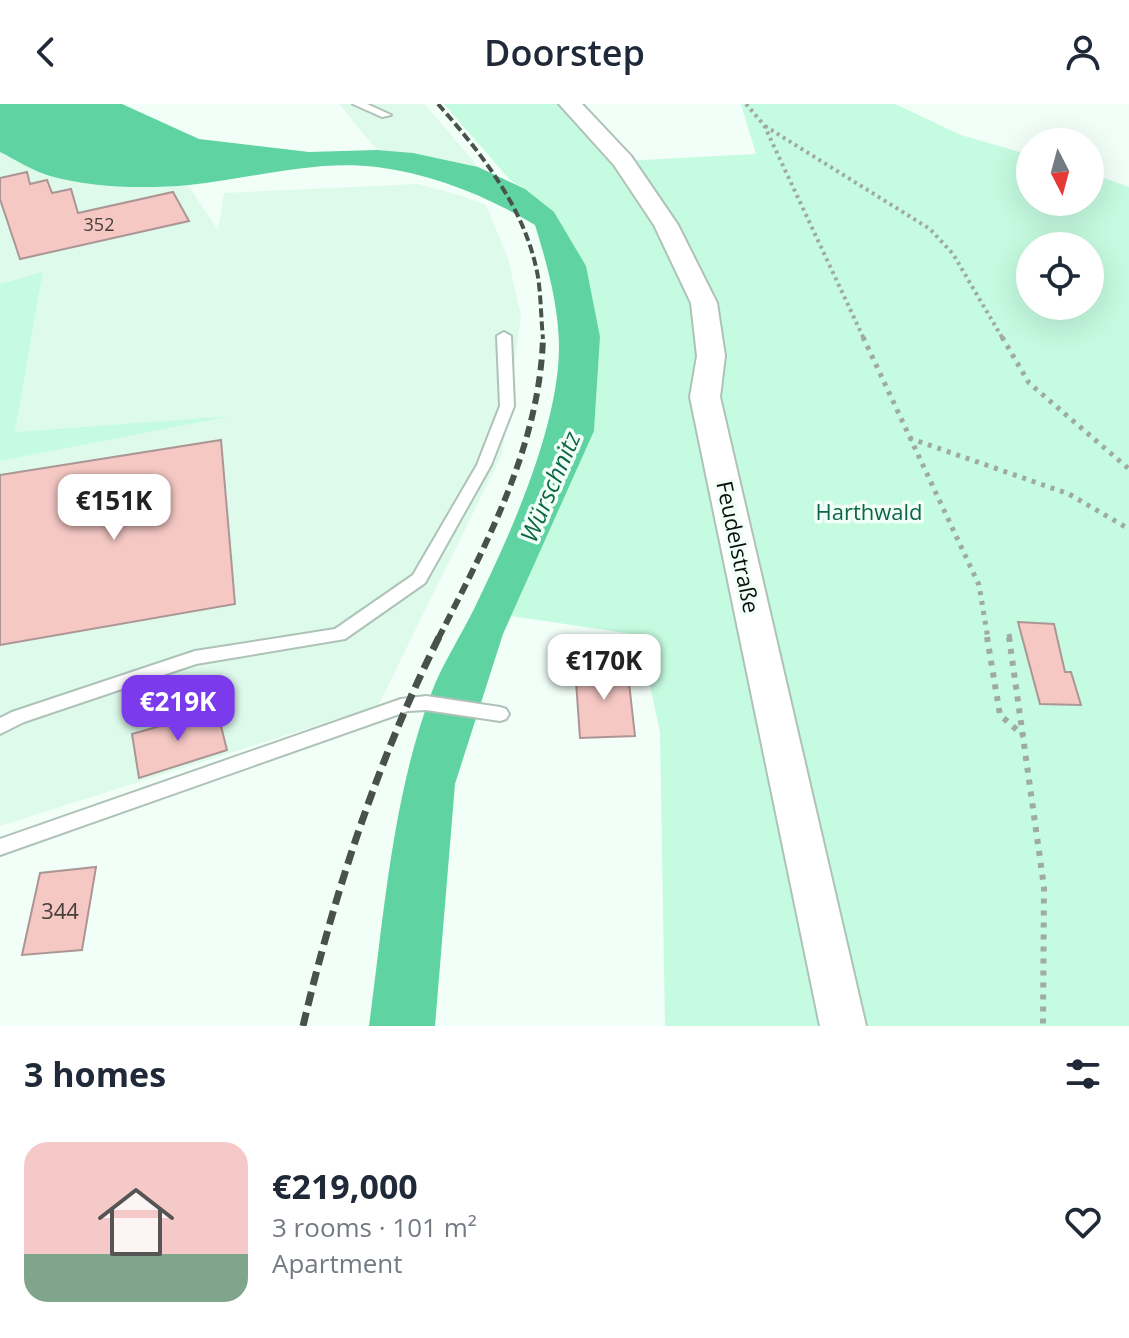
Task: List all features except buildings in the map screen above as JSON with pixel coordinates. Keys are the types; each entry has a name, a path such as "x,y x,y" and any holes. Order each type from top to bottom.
{"street":[{"name":"Feudelstraße","path":"570,104 623,161 666,225 704,303 711,356 705,397 843,1026"}],"lane":[{"path":"358,104 386,115"},
{"path":"0,727 18,717 195,658 339,635 419,579 484,465 507,406 504,336"},
{"path":"0,847 407,704 426,703 500,714"}],"path":[{"path":"746,104 764,125 979,585 1000,715 1024,736"},
{"path":"764,125 930,229 953,254 1029,383 1129,469"},
{"path":"908,437 1069,494 1129,529"},
{"path":"1009,634 1044,887 1043,1026"}],"shaded area":[{"path":"339,104 425,104 478,167 413,153 377,150"},
{"path":"0,152 48,176 105,185 188,185 218,230 224,193 418,184 459,195 486,205 508,258 521,316 502,454 378,706 0,826 0,461 222,417 15,432 43,273 0,284"}],"green space":[{"name":"Harthwald","path":"444,104 570,104 623,161 756,154 741,104 895,104 961,135 1016,151 1016,216 1104,216 1104,178 1129,187 1129,1026 665,1026 660,732 639,635 511,616 594,431 600,337 525,189 510,180"},
{"path":"43,272 15,432 231,416 0,461 0,284"}],"water":[{"name":"Würschnitz","path":"0,104 122,104 199,139 309,152 377,150 413,153 478,167 525,189 554,212 586,266 600,337 594,431 503,634 455,784 435,1026 369,1026 398,816 418,734 435,683 475,607 517,514 551,409 557,376 557,314 535,225 459,188 419,175 377,167 306,168 172,186 119,186 66,180 37,171 0,152"}],"railway":[{"path":"438,104 486,163 524,228 538,277 543,338"},
{"path":"439,637 492,531 521,455 540,377 543,338"},
{"path":"303,1026 329,926 377,779 439,637"}]}
